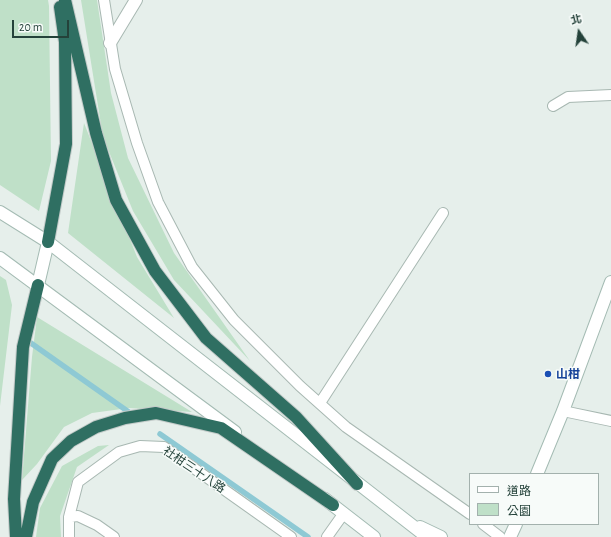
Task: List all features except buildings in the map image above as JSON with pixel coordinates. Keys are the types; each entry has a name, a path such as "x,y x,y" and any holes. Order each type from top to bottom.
{"highway":[{"path":"48,242 66,144 65,42 59,0"},
{"path":"65,0 96,133 116,200 155,271 206,338 296,417 357,484"},
{"path":"16,537 14,499 23,348 38,285"},
{"path":"26,537 32,502 52,458 71,441 96,428 125,418 156,413 221,428 333,505"}],"main road":[{"path":"110,43 136,0"},
{"path":"0,212 48,242 426,537"},
{"path":"38,285 48,242"},
{"path":"0,258 344,513 374,537"},
{"path":"537,473 563,411 611,282"},
{"path":"404,519 441,537"}],"lane":[{"path":"104,0 115,69 137,143 158,202 192,268 234,320 346,427 469,513"},
{"path":"553,106 568,97 611,94"},
{"path":"320,402 443,213"},
{"path":"563,411 611,421"},
{"name":"社柑三十八路","path":"69,537 69,517 78,482 119,452 140,446 164,447 291,537"},
{"path":"327,537 344,513"},
{"path":"69,517 78,516 97,525 114,537"},
{"path":"483,525 500,537"}],"green space":[{"path":"0,0 48,0 51,161 39,211 0,185"},
{"path":"81,0 97,0 111,93 128,158 174,253 250,361 174,280 133,211 103,137"},
{"path":"84,123 137,257 174,318 68,233"},
{"path":"0,276 6,280 12,305 0,406"},
{"path":"37,317 192,412 129,408 92,413 64,427 37,464 22,480 32,357"},
{"path":"109,445 77,467 60,516 61,537 36,537 40,508 62,466 98,446"}],"waterway":[{"path":"28,341 133,415"},
{"path":"160,434 308,537"}],"place":[{"name":"山柑","path":"548,374"}]}
